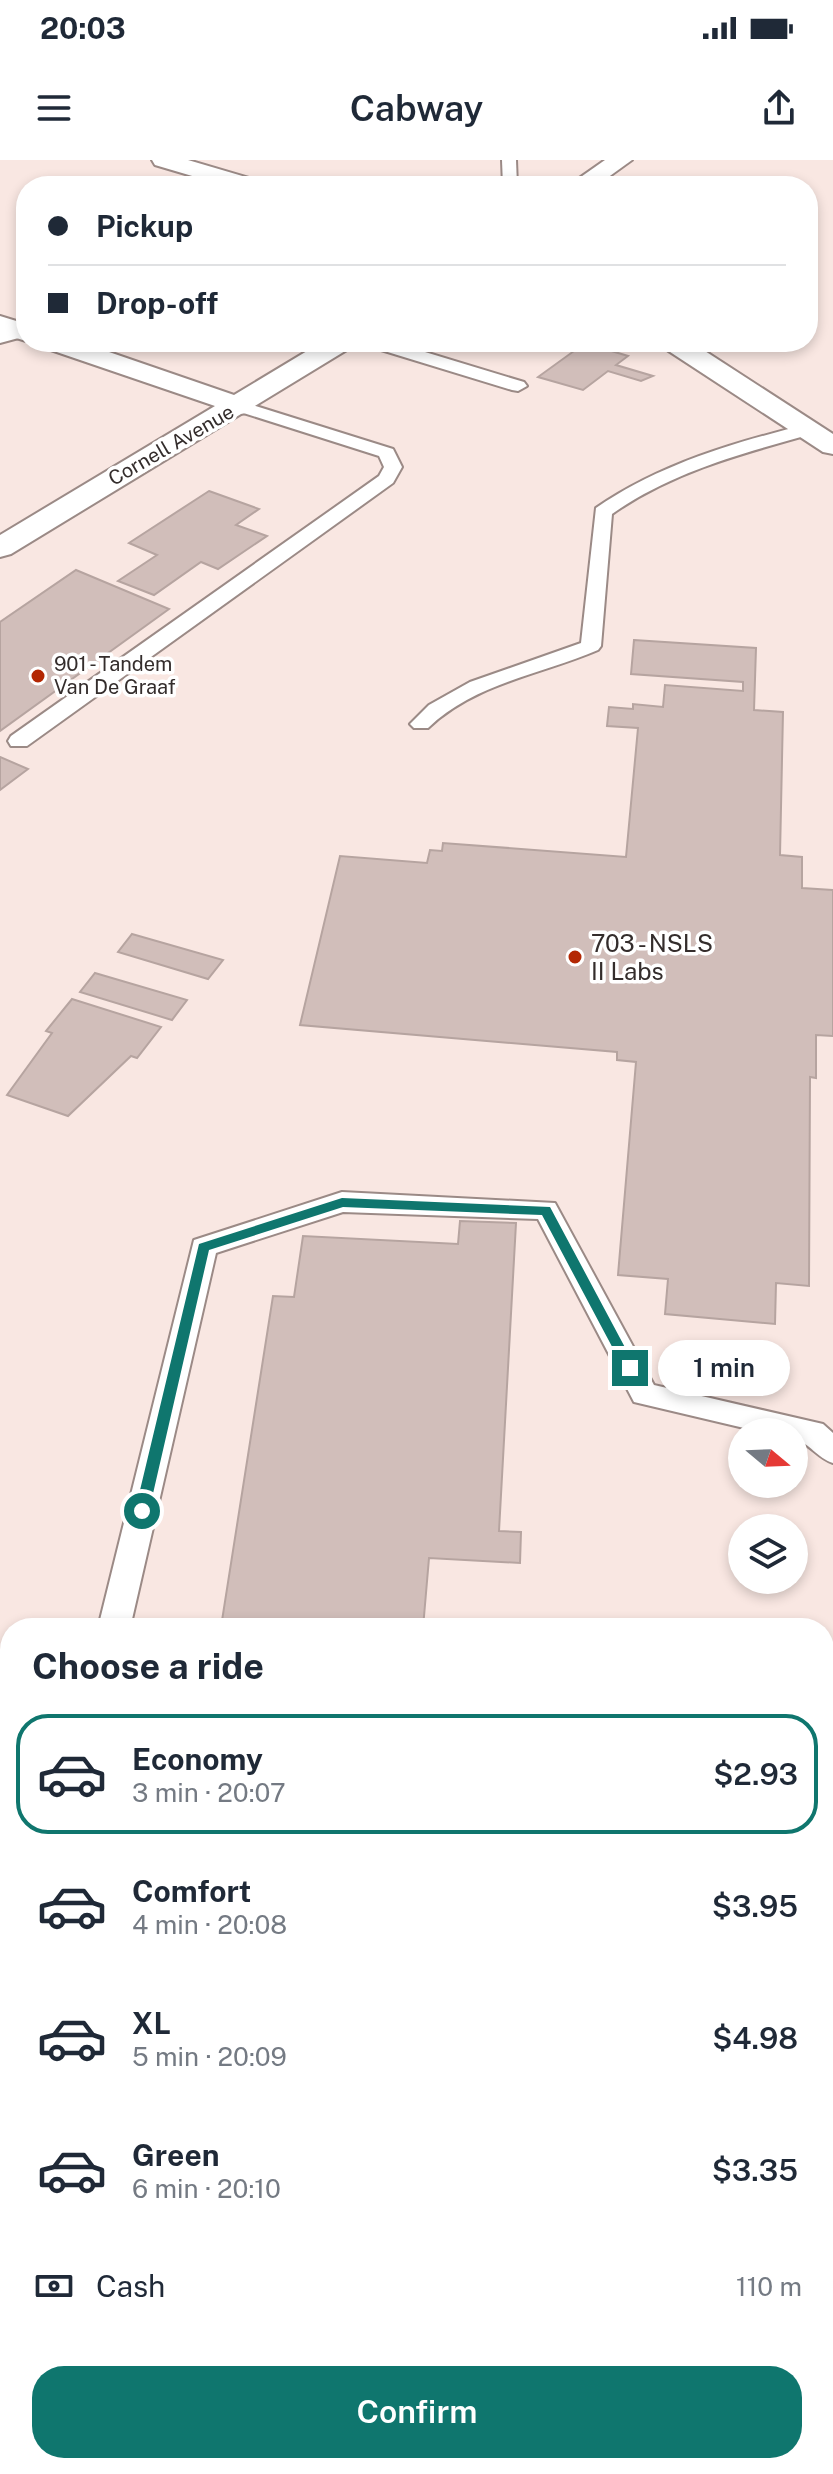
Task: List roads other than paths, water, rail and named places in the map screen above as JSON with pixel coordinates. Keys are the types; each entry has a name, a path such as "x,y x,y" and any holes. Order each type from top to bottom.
{"street":[{"path":"163,160 217,176"},
{"path":"596,176 621,160"},
{"path":"83,352 240,406"},
{"name":"Cornell Avenue","path":"0,548 325,352"},
{"path":"691,352 821,426 833,446"}],"lane":[{"path":"407,352 518,386"},
{"path":"19,741 387,479 393,467 387,453 240,406"},
{"path":"421,724 433,709 487,684 591,646 603,512 631,490 690,465 821,426"},
{"path":"116,1618 204,1247 342,1202 546,1210 644,1394 813,1432 833,1451"}],"place":[{"name":"901 - Tandem Van De Graaf","path":"38,676"},
{"name":"703 - NSLS II Labs","path":"575,957"}]}
